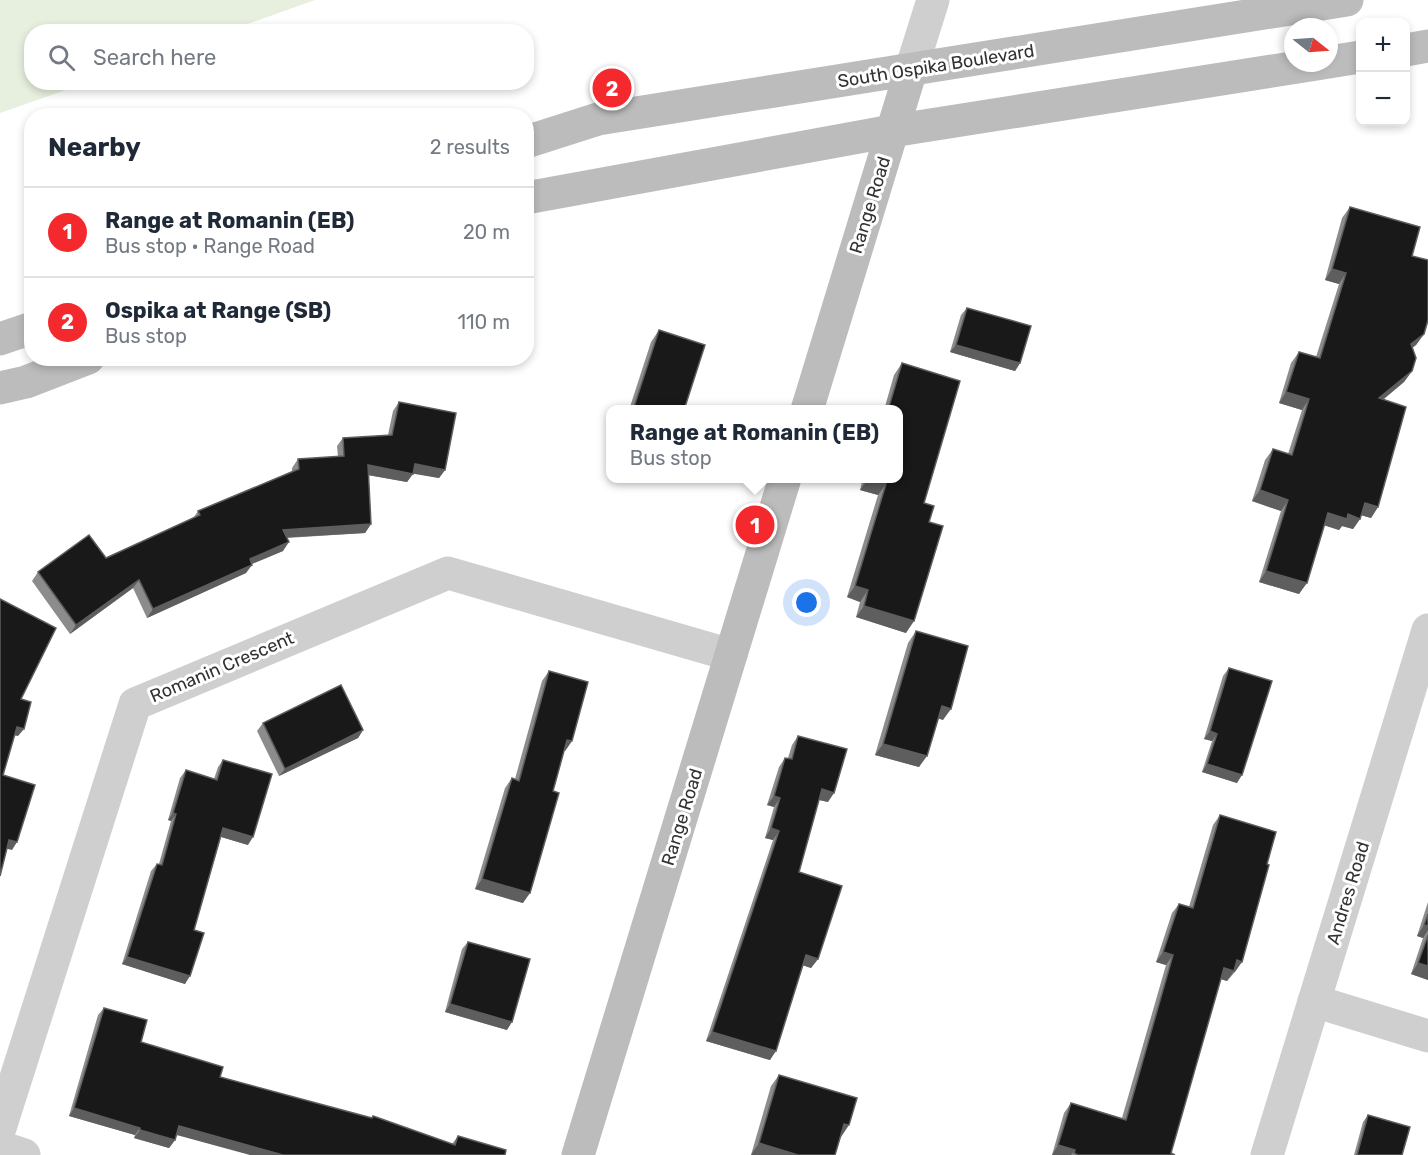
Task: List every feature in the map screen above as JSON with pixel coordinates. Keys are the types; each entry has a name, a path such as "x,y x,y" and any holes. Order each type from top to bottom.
{"main road":[{"name":"South Ospika Boulevard","path":"534,139 598,119 1347,0"},
{"path":"1410,49 1428,46"},
{"path":"1338,61 1356,58"},
{"path":"534,197 892,131 1284,69"},
{"name":"Range Road","path":"809,405 911,70"},
{"path":"0,339 24,331"},
{"path":"0,388 26,382 67,366"},
{"name":"Range Road","path":"578,1155 784,483"}],"street":[{"name":"Range Road","path":"911,70 933,0"},
{"name":"Romanin Crescent","path":"0,1128 135,704 447,573 731,655"},
{"name":"Andres Road","path":"1267,1155 1428,630"},
{"path":"1314,1001 1428,1036"},
{"path":"0,1148 24,1155"}],"green space":[{"path":"0,0 315,0 248,24 24,24 24,90 66,90 0,113"}],"building":[{"path":"1350,207 1420,227 1412,256 1428,260 1428,320 1424,334 1411,344 1416,358 1412,371 1379,398 1406,407 1378,507 1365,503 1360,519 1348,514 1347,519 1328,513 1307,583 1266,571 1288,500 1260,490 1273,449 1292,455 1309,399 1286,392 1299,352 1320,358 1346,273 1332,269"},
{"path":"967,308 1031,326 1020,363 956,345"},
{"path":"659,330 705,345 686,405 635,405"},
{"path":"902,363 960,381 924,503 934,506 929,522 943,526 914,621 864,606 868,590 855,586 886,484 882,483 903,483 903,405 889,405"},
{"path":"399,402 456,413 445,470 415,464 413,474 368,465 371,524 283,530 289,542 250,559 252,565 153,609 139,580 76,625 38,572 89,535 106,558 200,515 198,511 299,469 298,459 344,456 343,438 392,435"},
{"path":"0,599 56,628 21,699 31,702 24,729 17,727 3,775 35,785 17,842 9,840 0,876"},
{"path":"916,631 968,646 951,709 942,706 927,756 883,744"},
{"path":"1229,668 1272,681 1242,775 1207,764 1217,734 1210,731"},
{"path":"549,671 588,682 572,741 567,740 553,791 559,793 530,893 482,879 512,778 519,781"},
{"path":"341,685 363,730 285,769 263,723"},
{"path":"798,736 847,749 834,793 822,789 799,872 842,886 818,959 806,955 776,1051 712,1032 779,831 771,828 780,798 774,796 785,758 792,759"},
{"path":"223,760 272,774 253,837 223,828 194,930 204,933 190,976 127,957 157,864 162,865 176,814 173,813 186,770 217,780"},
{"path":"1220,815 1276,832 1242,962 1237,960 1234,971 1224,968 1171,1153 1175,1155 1078,1155 1074,1153 1075,1150 1058,1145 1071,1103 1126,1120 1173,955 1163,952 1179,904 1193,908"},
{"path":"1428,914 1428,926 1424,925"},
{"path":"1428,935 1428,966 1418,963"},
{"path":"468,942 530,959 512,1022 450,1004"},
{"path":"104,1008 147,1020 141,1042 223,1067 220,1077 372,1118 373,1116 455,1145 458,1136 506,1150 505,1155 283,1155 179,1126 175,1140 74,1108"},
{"path":"779,1075 857,1098 849,1125 844,1124 835,1155 798,1155 759,1143"},
{"path":"1368,1115 1410,1127 1402,1155 1357,1155"}],"place":[{"name":"Ospika at Range (SB)","path":"612,88"},
{"name":"Range at Romanin (EB)","path":"755,525"}]}
